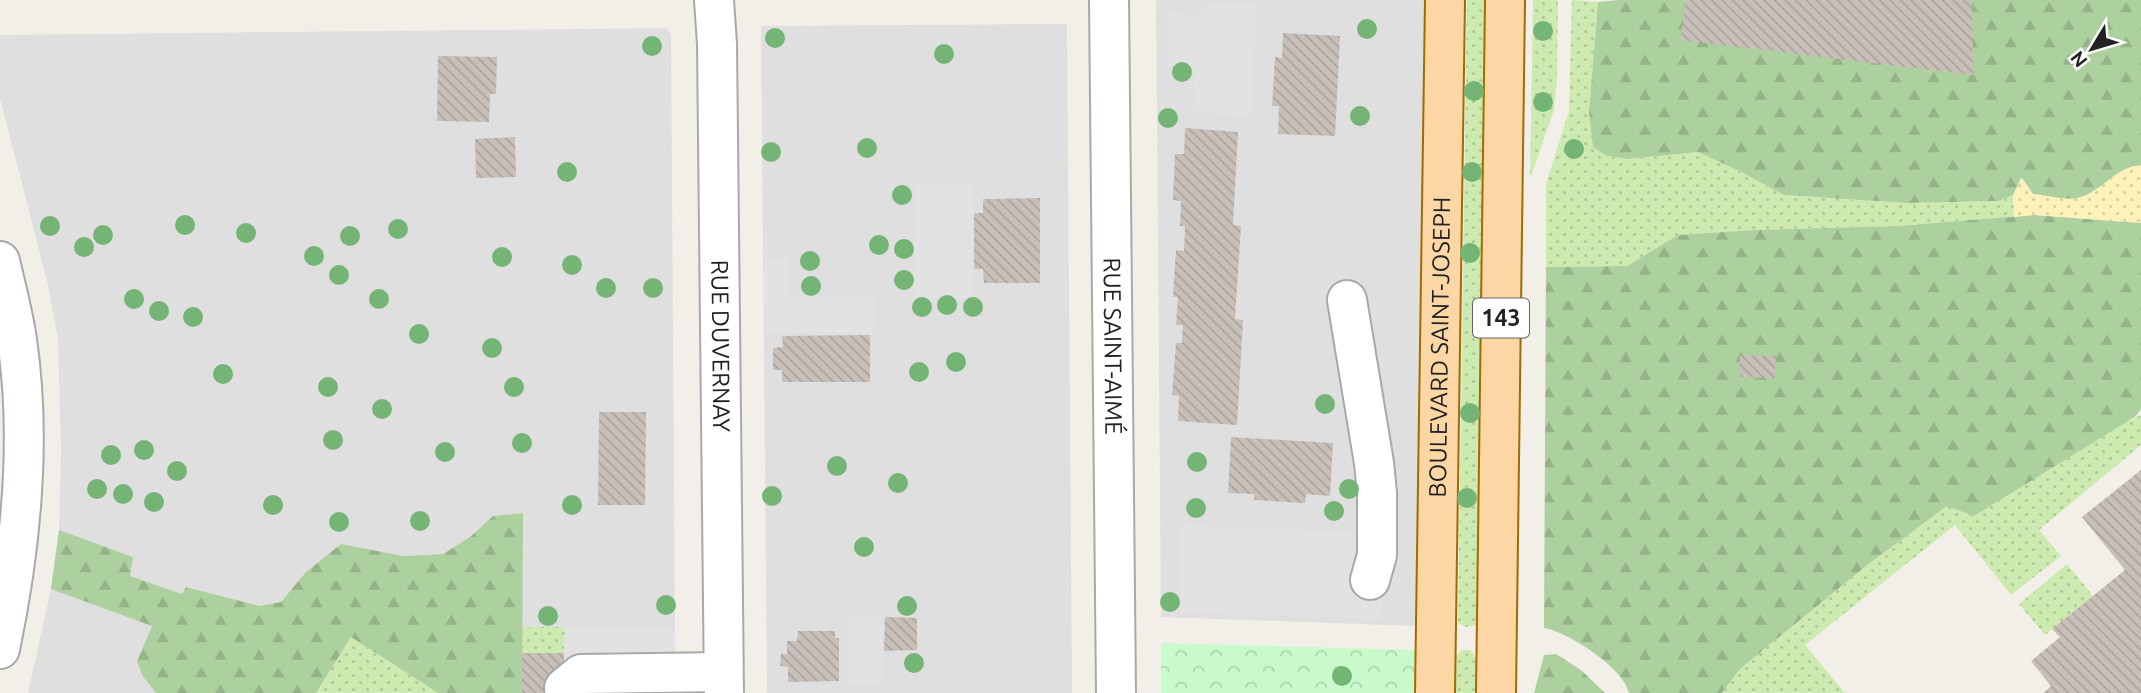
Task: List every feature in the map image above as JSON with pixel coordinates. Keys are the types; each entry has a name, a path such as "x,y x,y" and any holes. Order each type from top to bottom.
{"main road":[{"name":"BOULEVARD SAINT-JOSEPH","path":"1435,693 1445,0"},
{"name":"143","path":"1496,693 1506,0"}],"street":[{"name":"RUE DUVERNAY","path":"715,0 723,683"},
{"name":"RUE SAINT-AIMÉ","path":"1109,0 1116,693"},
{"path":"0,261 17,339 10,381 22,477 15,568 0,649"},
{"path":"1347,300 1377,493 1377,555 1370,580"},
{"path":"564,688 581,674 723,683"}],"shaded area":[{"path":"1156,0 1425,0 1416,626 1161,617"},
{"path":"1205,5 1257,5 1251,117 1193,112 1194,71 1191,67 1167,66 1168,13 1198,15"},
{"path":"1067,24 1072,693 767,693 761,26"},
{"path":"667,28 671,35 675,628 522,627 522,513 493,516 470,537 443,554 403,556 316,693 28,693 51,589 59,530 61,451 58,339 48,285 0,98 0,35"},
{"path":"914,183 974,183 974,298 914,299"},
{"path":"764,258 788,258 790,295 875,296 875,333 764,332"},
{"path":"1179,525 1358,532 1357,553 1383,556 1382,619 1180,613"},
{"path":"848,616 883,616 881,684 847,683"},
{"path":"565,627 675,628 676,693 564,693"}],"green space":[{"path":"1467,0 1486,0 1477,625 1466,627 1458,623"},
{"path":"1533,0 1558,0 1557,80 1554,110 1530,179"},
{"path":"1572,0 1598,2 1589,111 1607,156 1628,159 1698,152 1785,195 1907,203 1999,201 2013,195 2014,217 1897,226 1678,235 1627,266 1546,267 1546,184 1569,111"},
{"path":"2141,0 2141,165 2124,170 2087,195 2073,199 2033,194 2022,178 2013,195 1999,201 1907,203 1784,195 1698,152 1628,159 1607,156 1593,147 1589,111 1598,2"},
{"path":"2035,215 2141,223 2141,409 2136,416 1974,516 1947,506 1866,566 1740,669 1722,693 1629,693 1617,673 1594,653 1567,636 1544,628 1546,267 1627,266 1678,235 1897,226"},
{"path":"2141,415 2141,445 2039,530 2061,556 2011,595 1955,525 1805,645 1845,693 1722,693 1740,669 1866,566 1947,506"},
{"path":"523,513 522,693 438,693 351,637 316,693 156,693 142,675 137,661 152,626 51,589 59,530 133,557 130,576 182,594 186,587 260,606 281,602 306,572 341,544 403,556 443,554 470,537 493,516"},
{"path":"2067,564 2093,596 2045,635 2019,604"},
{"path":"522,627 565,627 564,653 522,653"},
{"path":"351,637 438,693 316,693"},
{"path":"1161,643 1416,650 1416,693 1161,693"},
{"path":"1462,650 1470,650 1476,657 1476,693 1456,693 1456,656"},
{"path":"1556,654 1581,670 1605,693 1534,693 1544,655"}],"sand":[{"path":"2141,165 2141,223 2035,215 2014,217 2013,195 2021,178 2033,194 2073,199 2087,195 2124,170"}],"building":[{"path":"1685,0 1972,0 1973,75 1681,40"},
{"path":"1283,33 1340,36 1335,136 1278,134 1279,106 1272,106 1275,57 1282,58"},
{"path":"438,56 497,57 496,94 490,94 489,122 437,121"},
{"path":"1185,128 1238,132 1233,225 1241,226 1235,319 1243,320 1237,425 1178,421 1179,396 1172,395 1176,343 1182,343 1183,325 1176,325 1178,297 1173,297 1176,250 1184,251 1185,226 1180,226 1181,201 1173,200 1175,154 1184,154"},
{"path":"515,137 516,177 476,178 475,139"},
{"path":"1040,198 1040,283 984,283 983,269 974,269 974,213 983,213 983,199"},
{"path":"870,335 870,382 782,382 782,370 773,370 773,348 783,347 782,336"},
{"path":"1740,355 1776,356 1775,378 1740,377"},
{"path":"599,412 646,412 645,505 598,505"},
{"path":"1231,437 1333,443 1330,496 1306,494 1305,503 1254,500 1254,494 1228,493"},
{"path":"2141,470 2141,693 2043,693 2051,686 2031,661 2060,637 2052,629 2125,570 2082,517"},
{"path":"885,617 917,618 917,650 884,651"},
{"path":"798,631 835,631 835,638 839,638 839,681 788,682 788,667 780,666 781,654 787,654 787,641 797,641"},
{"path":"522,653 564,653 564,693 522,693"}]}
